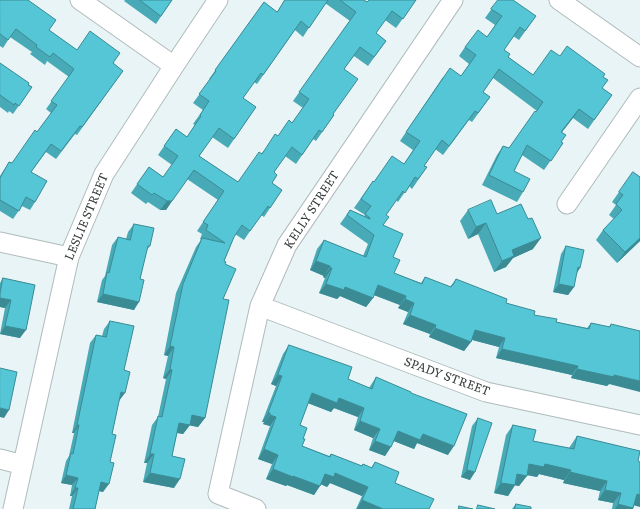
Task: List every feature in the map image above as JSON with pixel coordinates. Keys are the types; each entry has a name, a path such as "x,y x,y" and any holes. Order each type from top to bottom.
{"street":[{"path":"80,0 174,66"},
{"name":"LESLIE STREET","path":"13,509 69,257 104,174 218,0"},
{"name":"KELLY STREET","path":"256,509 218,494 260,306 287,245 453,0"},
{"path":"559,0 640,57"},
{"path":"567,204 640,98"},
{"path":"0,242 69,257"},
{"name":"SPADY STREET","path":"260,306 486,392 640,424"},
{"path":"0,459 23,465"}],"building":[{"path":"0,0 28,0 56,20 49,30 77,50 90,31 120,53 113,63 123,71 82,127 80,126 61,151 51,144 31,172 47,181 35,202 26,197 19,211 0,200 0,178 9,162 12,163 35,130 37,132 57,105 51,101 74,69 53,53 50,57 16,29 8,40 0,34"},
{"path":"140,0 172,0 161,16"},
{"path":"285,0 328,0 309,28 301,21 263,75 261,73 243,98 256,107 234,139 219,128 199,156 238,182 259,152 262,154 275,134 278,136 289,120 292,123 309,99 299,92 356,12 340,0 364,0 367,2 369,0 416,0 403,19 392,11 376,33 386,41 374,57 360,47 344,69 358,79 322,132 319,130 302,155 292,147 274,172 277,175 272,183 282,190 270,208 268,206 250,231 242,225 234,237 224,261 226,262 225,264 236,269 223,299 229,300 205,418 192,415 190,425 179,423 172,456 185,459 180,479 150,473 154,454 150,454 158,416 162,417 172,370 170,369 174,347 170,346 183,284 202,238 225,243 206,230 208,225 203,222 224,191 194,170 172,201 167,201 154,193 152,195 137,184 149,167 163,177 178,156 164,146 176,129 187,137 209,101 199,94 216,71 215,70 264,2 277,12"},
{"path":"498,0 513,0 536,16 525,31 520,27 504,50 510,54 508,57 533,75 551,50 560,56 567,46 605,74 603,77 608,80 602,88 612,95 594,120 579,109 561,132 566,135 561,142 563,143 551,161 527,145 514,171 530,179 523,192 489,175 503,146 509,148 543,102 499,69 483,92 490,97 478,113 475,111 449,146 442,140 424,166 427,167 418,179 415,177 405,193 403,191 386,215 389,217 383,225 403,234 393,257 400,260 394,273 422,284 425,277 451,287 456,279 507,299 506,303 535,311 534,315 557,319 556,322 589,329 591,323 610,327 611,324 640,331 640,381 577,369 578,366 502,349 505,338 475,330 471,342 435,328 436,325 410,315 414,303 405,299 406,296 378,285 373,298 345,287 344,290 326,284 332,268 316,261 324,240 366,257 374,235 347,215 350,210 370,219 365,214 371,206 361,199 392,156 404,164 420,141 406,132 450,68 461,76 476,55 465,47 478,30 487,37 502,16 491,9"},
{"path":"0,63 29,83 28,85 32,87 19,106 15,103 14,105 0,95"},
{"path":"633,172 640,177 640,238 625,252 603,230 622,210 616,204 623,195 619,192"},
{"path":"491,200 497,214 521,204 528,219 532,218 541,238 512,250 514,256 502,261 486,223 476,227 468,210"},
{"path":"134,224 154,228 140,279 144,280 139,302 103,294 107,272 109,273 118,237 130,240"},
{"path":"566,246 584,250 580,268 578,267 574,287 559,284"},
{"path":"3,278 35,285 26,330 5,326 11,300 0,298"},
{"path":"110,321 134,326 124,370 130,372 125,393 121,392 112,434 116,435 110,462 114,463 109,484 101,482 95,509 73,509 78,488 75,488 78,478 66,475 71,453 73,454 79,425 77,425 96,335 106,337"},
{"path":"289,345 352,367 348,379 372,389 376,377 411,393 467,414 454,446 423,434 420,440 398,431 391,447 375,441 380,429 360,421 364,408 339,398 337,403 312,393 300,425 307,428 302,446 330,457 331,454 362,466 363,464 372,468 375,462 399,472 395,483 434,499 429,509 383,509 362,500 368,487 335,473 334,477 325,474 320,486 273,469 278,455 264,449 276,417 268,413 282,376 278,375"},
{"path":"0,368 17,372 9,410 0,408"},
{"path":"478,418 492,423 475,472 467,470"},
{"path":"513,425 536,430 533,441 574,449 577,436 640,451 638,461 640,462 640,495 637,494 633,508 618,504 621,493 605,490 607,481 545,464 544,467 529,464 527,476 517,474 515,485 501,483"},
{"path":"516,504 531,507 531,509 515,509"},
{"path":"478,505 495,509 477,509"},
{"path":"459,506 473,509 459,509"}]}
